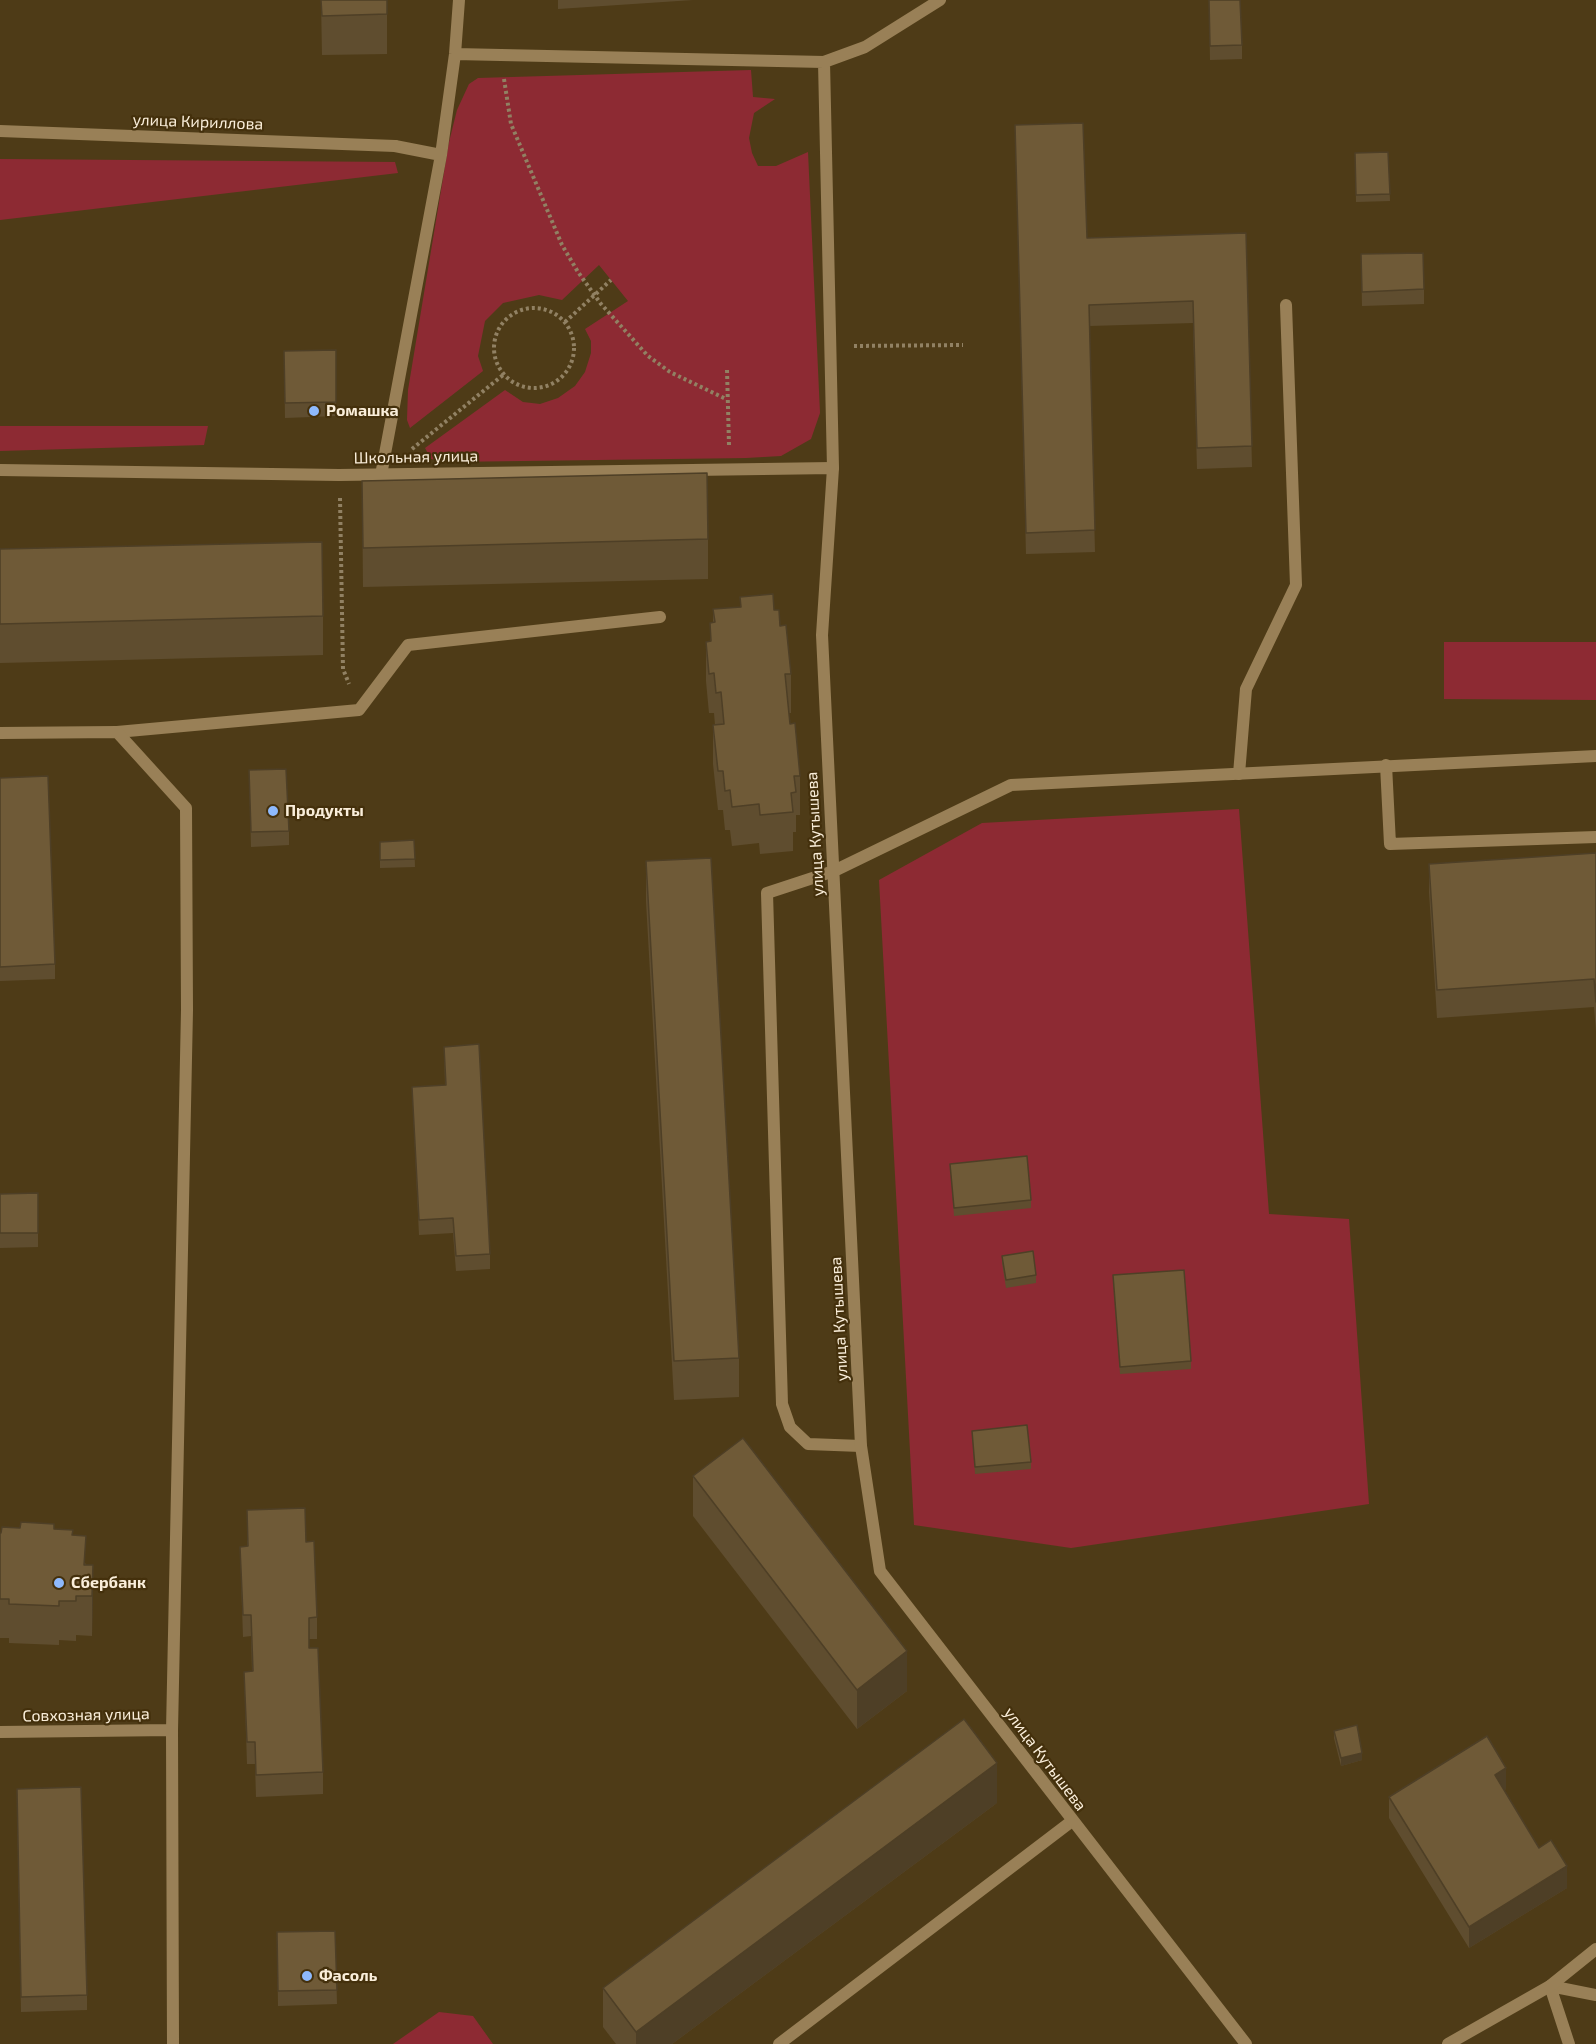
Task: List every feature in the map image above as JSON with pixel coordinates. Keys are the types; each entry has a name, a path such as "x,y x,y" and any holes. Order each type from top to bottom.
{"street":[{"path":"381,475 441,154 455,54 459,0"},
{"path":"455,54 824,62 865,46 940,0"},
{"name":"улица Кутышева","path":"824,62 833,468 822,635 861,1446 880,1570 1246,2044"},
{"name":"улица Кириллова","path":"0,131 395,146 441,154"},
{"path":"1239,774 1246,689 1296,585 1286,305"},
{"name":"Школьная улица","path":"0,470 381,475 833,468"},
{"path":"0,733 117,732 359,710 408,645 660,617"},
{"path":"117,732 186,808 187,1022 172,1730 173,2044"},
{"path":"861,1446 808,1444 790,1426 782,1404 767,893 834,871 1011,785 1596,756"},
{"path":"1386,765 1390,844 1596,837"},
{"name":"Совхозная улица","path":"0,1732 172,1730"},
{"path":"779,2044 1072,1821"},
{"path":"1448,2044 1550,1986 1596,1949"},
{"path":"1550,1986 1596,1995"},
{"path":"1550,1986 1569,2044"}],"path":[{"path":"504,55 504,86 511,124 562,245 594,295 648,356 670,372 726,399"},
{"path":"566,322 611,280"},
{"path":"533,307 551,311 566,322 574,338 574,356 567,373 553,384 535,389 517,386 503,375 494,358 494,340 501,324 516,312 533,307"},
{"path":"829,346 963,345"},
{"path":"726,370 731,470"},
{"path":"381,475 503,375"},
{"path":"339,475 343,669 359,710"}],"shaded area":[{"path":"751,70 753,97 775,99 754,113 749,138 758,166 776,166 808,152 820,413 811,439 781,456 746,458 447,462 431,459 425,448 505,390 523,402 540,404 558,398 575,386 585,372 591,353 591,341 585,329 628,301 599,265 562,300 539,295 503,303 485,321 478,356 483,371 410,428 407,420 408,390 449,142 457,110 469,84 478,78"},
{"path":"0,159 395,162 398,173 0,220"},
{"path":"0,426 208,426 204,445 0,451"},
{"path":"1444,642 1596,642 1596,700 1444,699"},
{"path":"1239,809 1269,1214 1349,1219 1369,1504 1071,1548 914,1525 879,880 982,823"},
{"path":"439,2012 473,2016 493,2044 393,2044"}],"building":[{"path":"321,0 387,0 387,14 322,16"},
{"path":"1209,0 1240,0 1242,45 1210,46"},
{"path":"1083,123 1087,238 1246,233 1252,446 1197,448 1193,301 1089,305 1095,530 1026,533 1015,125"},
{"path":"1388,152 1390,194 1356,195 1355,153"},
{"path":"1423,253 1424,289 1362,292 1361,254"},
{"path":"336,350 336,402 285,403 284,351"},
{"path":"707,473 708,539 363,548 362,481"},
{"path":"322,542 323,616 0,624 0,549"},
{"path":"773,594 774,610 779,610 780,626 786,625 791,674 785,674 790,724 795,723 800,776 794,776 796,792 791,793 793,812 760,815 759,804 732,807 730,790 725,791 723,771 718,771 713,725 724,724 721,692 716,693 714,673 709,674 706,642 711,641 710,623 715,622 713,609 741,607 740,597"},
{"path":"286,769 289,831 251,832 249,770"},
{"path":"48,776 55,964 0,967 0,778"},
{"path":"414,840 415,859 380,860 380,842"},
{"path":"1596,853 1596,1002 1594,979 1437,990 1429,864"},
{"path":"711,858 739,1358 674,1361 646,861"},
{"path":"479,1044 490,1254 456,1256 453,1218 419,1220 412,1087 446,1085 444,1047"},
{"path":"1027,1156 1031,1200 954,1208 950,1164"},
{"path":"38,1193 38,1233 0,1233 0,1194"},
{"path":"1033,1251 1036,1275 1006,1280 1002,1256"},
{"path":"1184,1270 1191,1361 1120,1367 1113,1275"},
{"path":"1027,1425 1031,1462 975,1467 972,1431"},
{"path":"743,1438 907,1651 857,1690 693,1476"},
{"path":"305,1508 306,1542 314,1541 317,1617 309,1618 309,1648 318,1648 323,1772 256,1775 255,1742 247,1742 244,1672 253,1671 251,1615 243,1615 240,1547 248,1546 247,1510"},
{"path":"21,1522 54,1524 54,1529 73,1530 72,1535 86,1536 84,1565 93,1565 92,1596 76,1596 76,1601 59,1601 59,1606 9,1604 9,1599 0,1599 0,1533 2,1527 20,1528"},
{"path":"964,1719 997,1763 636,2032 603,1988"},
{"path":"1357,1725 1362,1753 1341,1758 1334,1731"},
{"path":"1487,1736 1506,1768 1495,1775 1539,1848 1551,1840 1567,1866 1469,1927 1389,1797"},
{"path":"81,1787 87,1995 21,1997 17,1789"},
{"name":"Фасоль","path":"335,1931 337,1990 278,1991 277,1932"}],"place":[{"name":"Ромашка","path":"314,411"},
{"name":"Продукты","path":"273,811"},
{"name":"Сбербанк","path":"59,1583"},
{"name":"Фасоль","path":"307,1976"}]}
